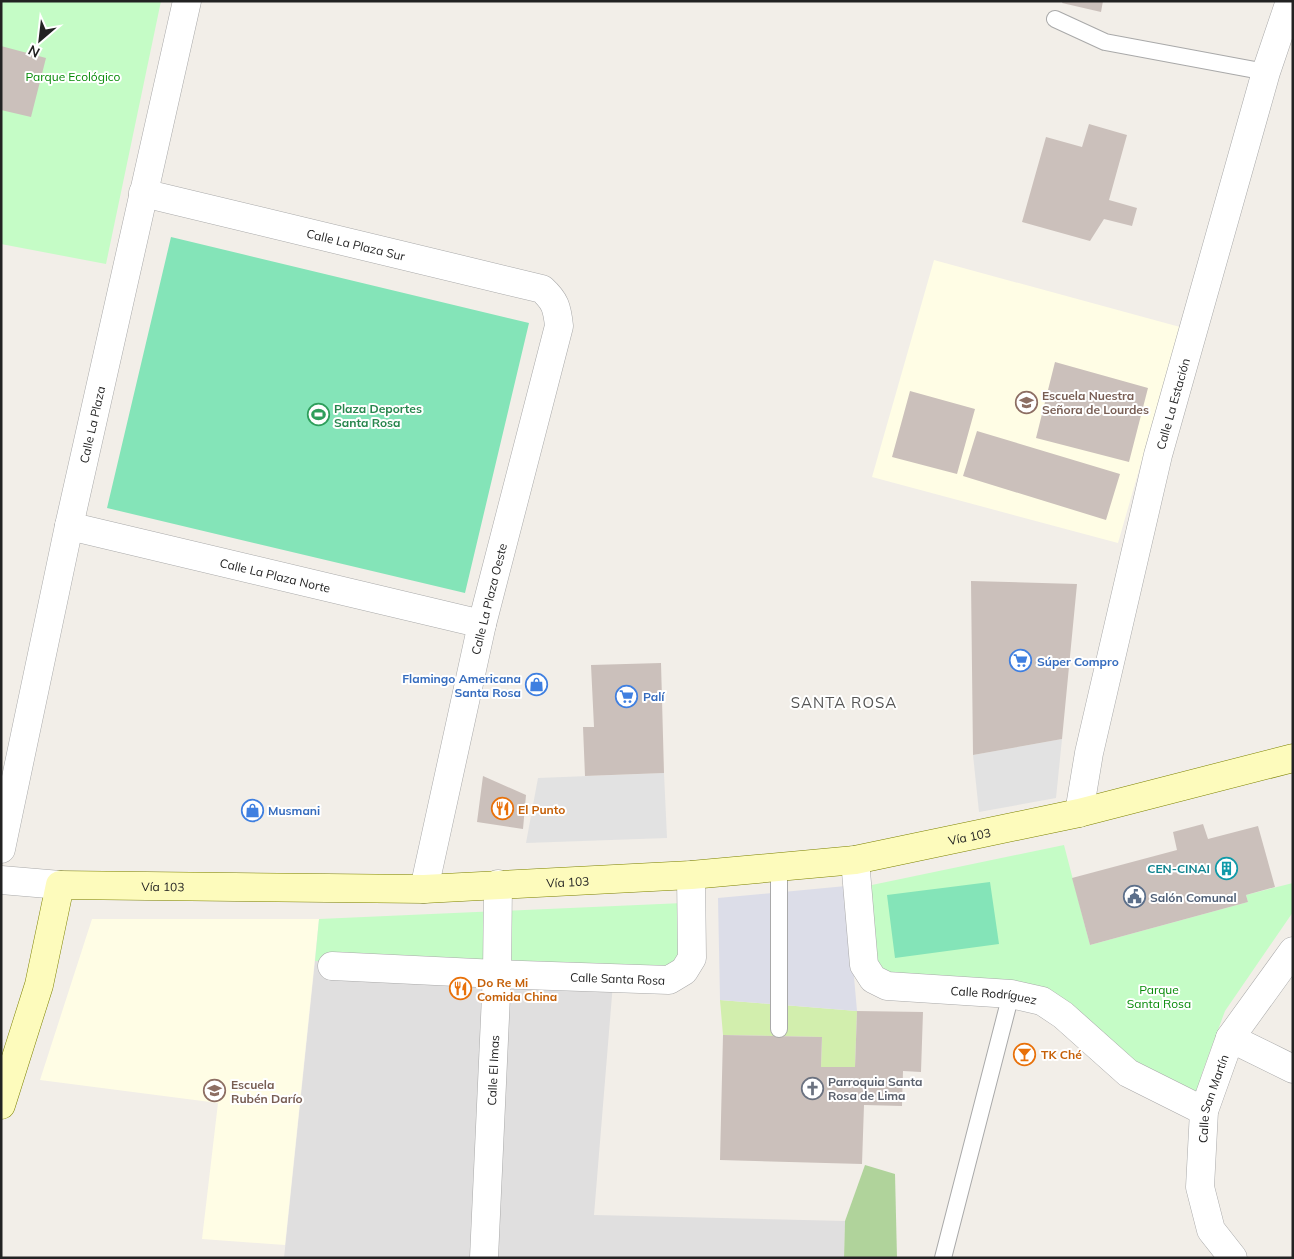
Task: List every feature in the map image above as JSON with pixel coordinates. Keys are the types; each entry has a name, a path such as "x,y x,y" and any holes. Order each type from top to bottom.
{"main road":[{"name":"Vía 103","path":"60,885 424,889 691,875 855,860 1079,813 1293,758"},
{"path":"1,1105 39,985 60,885"}],"street":[{"name":"Calle La Plaza","path":"1,849 69,526 187,1"},
{"name":"Calle La Estación","path":"1079,813 1092,744 1158,455 1266,72 1290,1"},
{"name":"Calle La Plaza Sur","path":"143,193 542,288 553,299 557,310"},
{"name":"Calle La Plaza Oeste","path":"424,889 482,624 558,326 557,310"},
{"name":"Calle La Plaza Norte","path":"69,526 482,624"},
{"name":"Calle Rodríguez","path":"855,860 864,966 872,979 887,986 1011,994 1042,1001 1063,1015 1128,1072 1204,1111"},
{"name":"Calle Santa Rosa","path":"332,966 669,980 684,971 692,958 691,875"},
{"path":"1,880 60,885"},
{"name":"Calle El Imas","path":"484,1258 497,974 498,884"},
{"name":"Calle San Martín","path":"1233,1258 1211,1230 1200,1187 1204,1111 1230,1038 1293,951"},
{"path":"1230,1038 1293,1069"}],"lane":[{"path":"1055,19 1105,42 1266,72"},
{"path":"779,866 779,1029"},
{"path":"943,1258 1011,994"}],"shaded area":[{"name":"Escuela Nuestra Señora de Lourdes","path":"934,260 1180,327 1118,543 872,477"},
{"path":"1062,739 1056,798 979,812 973,755"},
{"path":"664,773 667,838 526,843 538,778"},
{"path":"846,886 857,1011 720,1000 718,898"},
{"name":"Escuela Rubén Darío","path":"92,919 319,919 285,1245 202,1239 218,1103 40,1080"},
{"path":"315,961 614,971 594,1215 845,1221 844,1258 284,1258"}],"green space":[{"name":"Parque Ecológico","path":"1,1 161,1 106,264 1,244"},
{"name":"Plaza Deportes Santa Rosa","path":"171,237 529,323 465,593 107,508"},
{"name":"Parque Santa Rosa","path":"1064,845 1090,945 1248,902 1246,895 1293,883 1293,912 1225,1011 1202,1073 1198,1096 1141,1072 1071,1010 894,976 883,970 873,958 867,886"},
{"path":"990,882 999,944 895,958 887,895"},
{"path":"683,903 682,948 677,960 667,968 484,966 315,961 319,919"},
{"path":"720,1000 857,1011 855,1067 821,1067 822,1037 723,1035"},
{"path":"865,1165 895,1174 897,1258 844,1258 845,1221"}],"building":[{"path":"1063,1 1103,1 1101,12 1062,3"},
{"path":"1,46 46,58 31,117 1,110"},
{"path":"1089,124 1127,135 1109,200 1137,208 1132,226 1104,219 1090,241 1022,222 1046,137 1082,147"},
{"path":"1055,362 1148,388 1129,462 1036,438"},
{"path":"910,391 975,409 957,474 892,457"},
{"path":"977,431 1120,474 1106,520 963,476"},
{"name":"Súper Compro","path":"971,581 1077,584 1062,739 973,755"},
{"name":"Palí","path":"661,663 664,773 585,776 583,727 594,727 591,665"},
{"name":"El Punto","path":"483,776 526,795 523,829 477,822"},
{"path":"1203,824 1208,839 1258,826 1275,887 1246,895 1248,902 1090,945 1072,878 1177,850 1173,832"},
{"name":"Parroquia Santa Rosa de Lima","path":"857,1011 923,1012 921,1072 903,1071 902,1106 864,1105 862,1164 720,1160 723,1035 822,1037 821,1067 855,1067"}],"place":[{"name":"Escuela Nuestra Señora de Lourdes","path":"1026,402"},
{"name":"Plaza Deportes Santa Rosa","path":"318,415"},
{"name":"Súper Compro","path":"1021,661"},
{"name":"Flamingo Americana Santa Rosa","path":"537,685"},
{"name":"Palí","path":"627,696"},
{"name":"El Punto","path":"502,809"},
{"name":"Musmani","path":"252,810"},
{"name":"CEN-CINAI","path":"1226,868"},
{"name":"Salón Comunal","path":"1134,897"},
{"name":"Do Re Mi Comida China","path":"461,989"},
{"name":"TK Ché","path":"1025,1054"},
{"name":"Parroquia Santa Rosa de Lima","path":"812,1088"},
{"name":"Escuela Rubén Darío","path":"215,1091"}],"district":[{"name":"SANTA ROSA","path":"844,702"}]}
